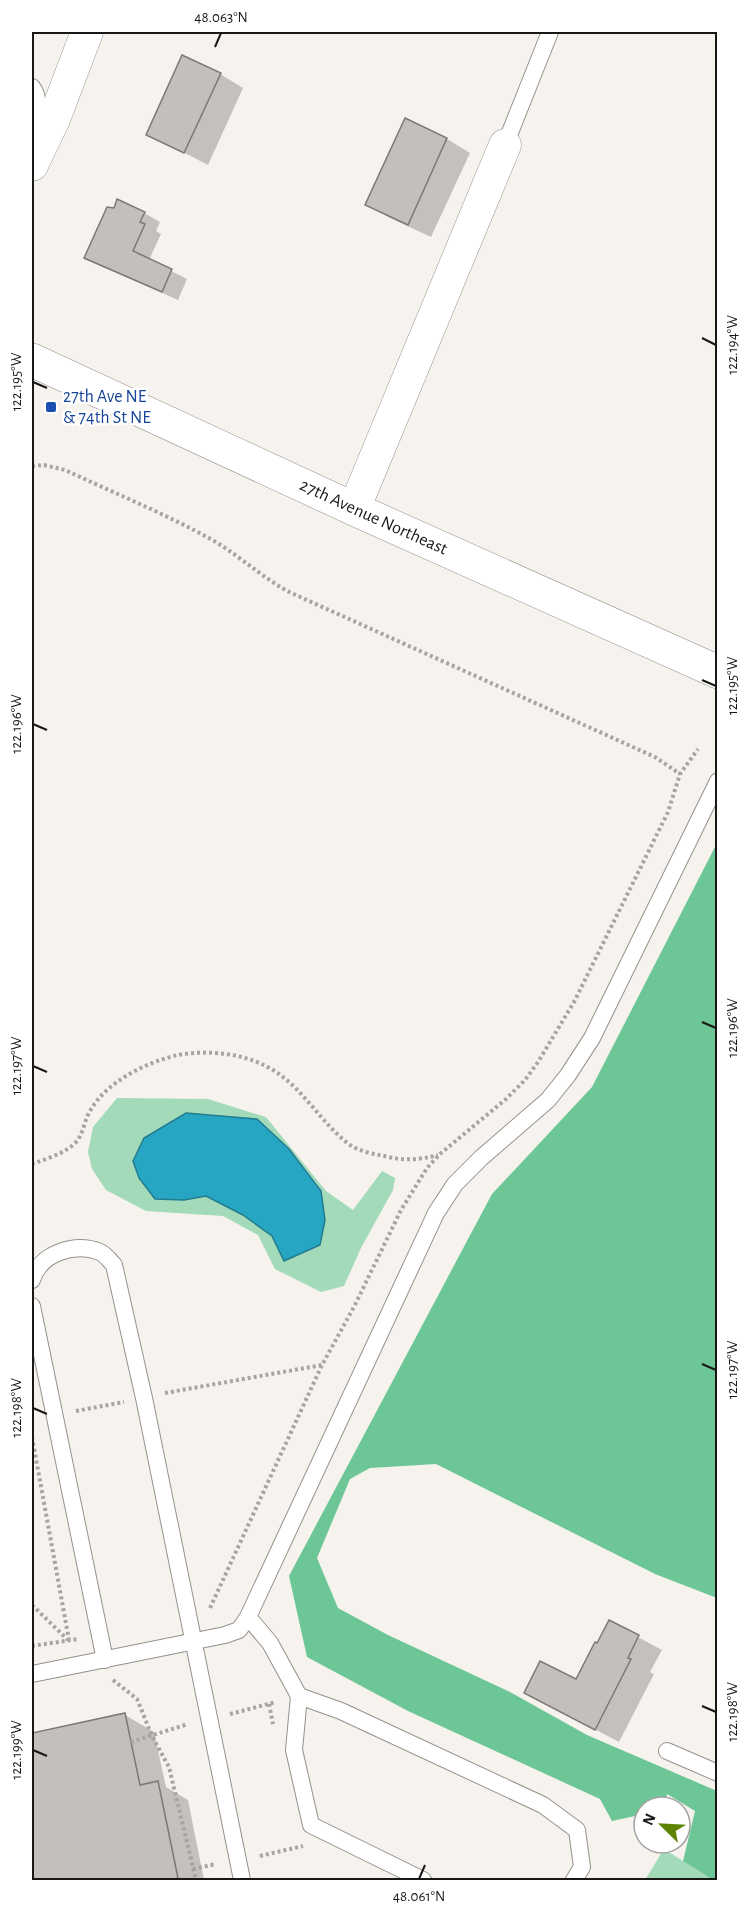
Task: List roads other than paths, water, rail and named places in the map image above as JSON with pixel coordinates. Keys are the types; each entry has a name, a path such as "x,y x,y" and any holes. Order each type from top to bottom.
{"street":[{"path":"32,165 54,118 87,32"},
{"path":"354,509 505,145"},
{"name":"27th Avenue Northeast","path":"32,360 354,509 479,563 717,672"}],"lane":[{"path":"505,145 550,32"},
{"path":"32,87 37,94 37,107 32,124"},
{"path":"32,1674 239,1630 248,1617 436,1213 455,1184 481,1158 548,1100 592,1038 717,781"},
{"path":"32,1280 41,1262 58,1252 81,1248 101,1253 114,1265 144,1398 242,1881"},
{"path":"32,1306 105,1660"},
{"path":"248,1617 270,1643 299,1696 294,1750 311,1825 423,1881"},
{"path":"299,1696 341,1711 543,1805 577,1830 582,1867 574,1881"},
{"path":"667,1750 717,1773"}],"water":[{"path":"186,1113 257,1119 289,1149 321,1191 325,1220 320,1245 284,1261 272,1236 243,1215 206,1196 184,1200 155,1199 139,1178 133,1161 144,1138"}],"place":[{"name":"27th Ave NE & 74th St NE","path":"51,407"}]}
